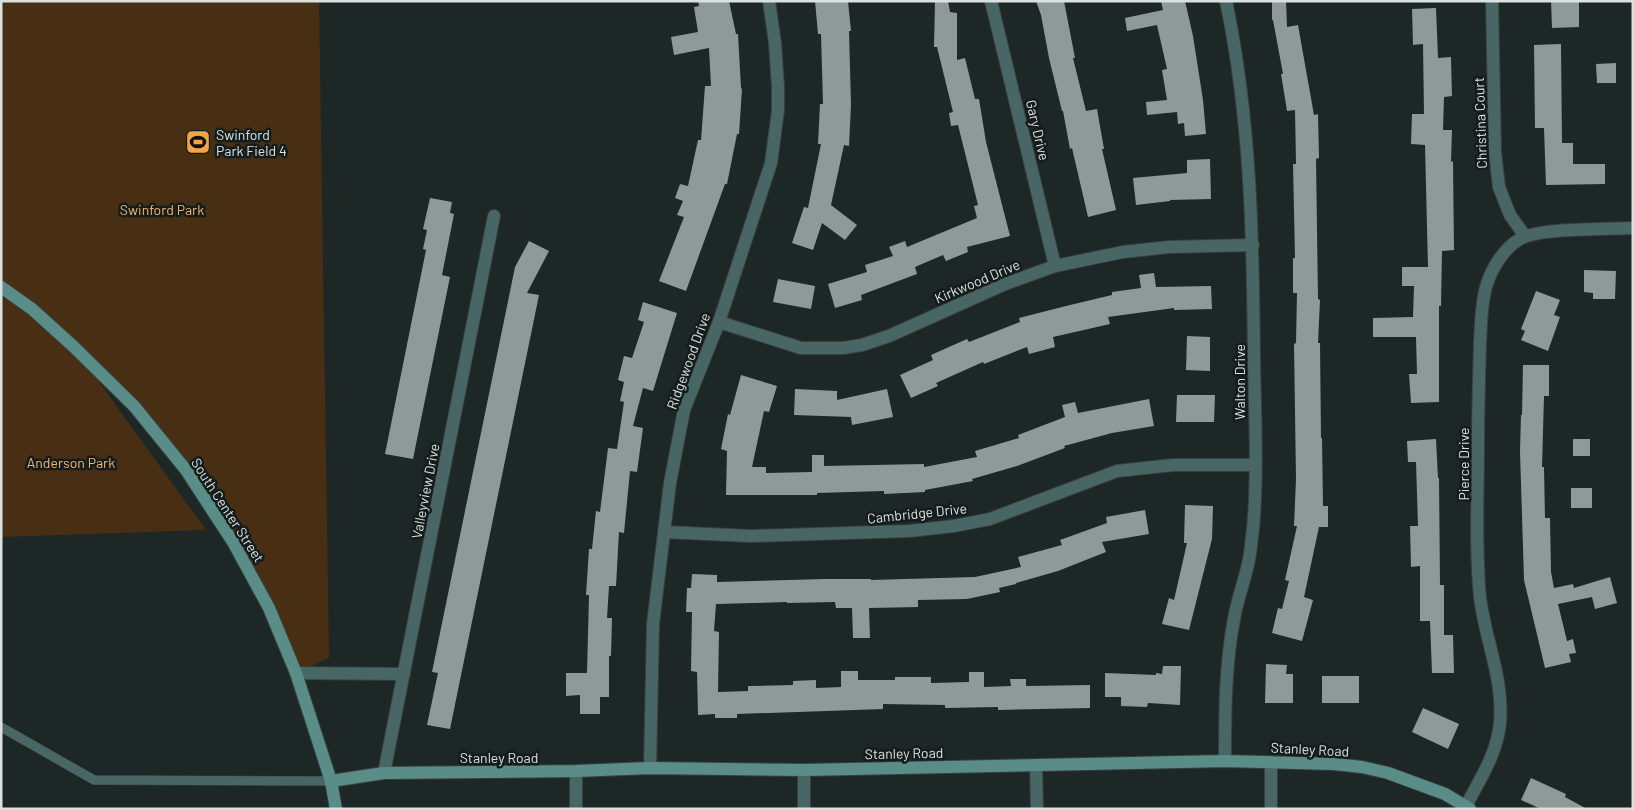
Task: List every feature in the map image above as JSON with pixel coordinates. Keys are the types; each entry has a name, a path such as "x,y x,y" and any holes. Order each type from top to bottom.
{"street":[{"name":"Ridgewood Drive","path":"650,768 653,624 670,483 684,410 719,322 771,163 778,111 778,87 775,43 769,1"},
{"name":"Gary Drive","path":"991,1 1055,266"},
{"name":"Walton Drive","path":"1225,761 1225,685 1233,621 1249,555 1253,528 1255,465 1254,245 1244,114 1236,51 1226,1"},
{"name":"Christina Court","path":"1492,1 1495,152 1499,187 1510,215 1525,236"},
{"name":"Valleyview Drive","path":"384,773 494,216"},
{"path":"1525,236 1633,228"},
{"name":"Pierce Drive","path":"1468,807 1493,754 1498,740 1500,721 1500,685 1483,612 1479,569 1478,385 1482,307 1486,286 1501,257 1525,236"},
{"name":"Kirkwood Drive","path":"719,322 800,348 843,348 862,345 889,336 1004,284 1055,266 1123,252 1169,247 1254,245"},
{"name":"South Center Street","path":"1,287 32,309 86,358 134,406 186,470 233,542 269,608 296,673 331,781 336,809"},
{"name":"Cambridge Drive","path":"664,532 770,536 909,531 954,526 990,519 1117,471 1173,465 1255,465"},
{"path":"296,673 404,674"},
{"name":"Stanley Road","path":"331,781 384,773 576,771 650,768 804,770 1225,761 1271,762 1343,765 1388,773 1445,794 1468,807"},
{"path":"1271,762 1272,809"},
{"path":"1036,766 1037,809"},
{"path":"804,770 804,809"},
{"path":"576,771 576,809"}],"lane":[{"path":"1,727 94,780 331,781"}],"green space":[{"name":"Swinford Park","path":"1,1 319,1 329,658 296,673 269,608 186,470 76,350 206,530 1,537"}],"building":[{"path":"698,1 729,1 736,34 738,34 742,89 739,134 737,134 727,184 725,184 686,291 659,281 684,217 677,215 683,201 675,198 680,184 688,186 698,140 701,140 705,86 711,86 709,48 674,55 671,37 698,32 694,7 699,6"},
{"path":"815,1 848,1 851,31 849,31 851,105 849,146 844,145 831,205 857,225 845,240 822,223 813,250 792,243 804,207 808,208 821,144 818,144 820,104 823,104 821,34 818,34"},
{"path":"935,1 948,1 950,12 957,13 957,60 965,58 975,99 979,99 986,142 1010,236 967,247 968,252 946,261 943,255 915,267 917,274 861,295 862,300 835,308 828,284 867,272 865,265 893,256 889,247 905,241 907,247 977,218 974,206 978,205 958,125 951,126 949,113 953,112 937,47 934,47"},
{"path":"1036,1 1064,1 1075,58 1073,58 1086,111 1097,109 1104,149 1102,149 1116,210 1088,217 1072,148 1070,149 1041,15"},
{"path":"1161,1 1185,1 1193,36 1206,134 1185,136 1184,123 1178,124 1177,112 1147,115 1146,102 1167,100 1162,70 1167,69 1157,25 1127,31 1125,18 1163,10"},
{"path":"1272,1 1286,1 1287,27 1298,25 1314,115 1318,114 1319,158 1316,159 1318,299 1320,300 1318,343 1320,343 1323,506 1328,506 1328,527 1319,527 1304,597 1313,600 1302,641 1272,633 1278,608 1282,609 1289,581 1285,580 1297,526 1294,526 1296,479 1294,344 1296,343 1297,293 1293,293 1293,258 1295,258 1293,164 1296,164 1295,110 1287,111 1281,74 1283,74 1272,20"},
{"path":"1551,1 1579,1 1579,27 1552,28"},
{"path":"1436,8 1438,58 1451,57 1452,96 1444,97 1443,130 1452,130 1451,162 1453,161 1454,250 1442,251 1441,306 1439,306 1439,402 1411,403 1409,374 1417,374 1416,337 1373,337 1373,318 1413,317 1414,286 1402,286 1402,267 1428,267 1425,145 1411,144 1412,114 1424,114 1423,44 1413,45 1412,9"},
{"path":"1561,44 1562,143 1573,143 1573,164 1605,164 1605,184 1546,185 1544,128 1535,128 1534,45"},
{"path":"1616,63 1616,83 1597,83 1596,64"},
{"path":"1210,159 1211,199 1170,200 1136,205 1133,178 1187,173 1187,160"},
{"path":"430,198 452,202 450,213 454,214 442,275 450,277 413,459 385,454 426,250 423,249 427,230 423,229"},
{"path":"529,241 549,251 527,293 539,295 450,729 427,725 438,673 432,672 515,267"},
{"path":"1584,270 1616,271 1615,299 1593,299 1593,293 1584,292"},
{"path":"1154,273 1156,287 1211,286 1212,309 1174,310 1174,308 1108,317 1110,324 1053,337 1055,347 1029,354 1027,347 984,364 983,362 936,383 938,386 911,398 900,375 933,360 931,355 967,339 969,342 1020,322 1019,318 1112,295 1112,292 1141,288 1139,275"},
{"path":"778,279 815,286 811,309 773,302"},
{"path":"1536,291 1560,300 1554,315 1560,317 1548,351 1521,340 1525,331 1521,329"},
{"path":"643,302 677,313 653,391 643,388 633,426 643,428 637,472 630,471 624,533 619,532 616,586 609,586 607,618 612,618 611,656 609,656 609,697 600,697 600,714 580,714 580,695 566,696 566,673 587,673 589,595 586,595 589,549 592,549 596,511 600,512 608,448 617,449 624,402 620,401 624,382 618,380 624,356 632,358 644,322 638,320"},
{"path":"1187,336 1210,337 1210,371 1186,370"},
{"path":"1523,365 1549,365 1549,396 1544,396 1542,467 1544,467 1545,518 1550,518 1551,572 1554,588 1573,584 1574,588 1610,577 1617,603 1595,609 1592,597 1558,604 1567,641 1573,639 1576,653 1569,654 1571,662 1545,668 1524,580 1520,452"},
{"path":"741,375 777,386 769,412 764,411 752,467 766,467 766,473 812,472 812,455 824,455 824,466 924,464 924,467 977,457 975,451 1019,438 1018,435 1065,417 1062,405 1075,402 1078,413 1149,399 1154,426 1112,433 1064,446 1065,448 1017,466 972,479 973,481 925,490 925,492 884,494 884,491 817,493 817,495 726,495 727,451 721,449 728,414 730,415"},
{"path":"795,389 837,391 837,400 887,389 893,417 852,425 851,417 794,415"},
{"path":"1177,395 1215,395 1214,422 1176,422"},
{"path":"1436,439 1439,478 1440,585 1444,585 1444,635 1453,635 1454,673 1432,673 1430,621 1420,621 1420,566 1411,567 1410,526 1418,526 1416,462 1408,462 1407,441"},
{"path":"1573,439 1590,439 1590,456 1573,456"},
{"path":"1571,488 1592,488 1592,508 1571,508"},
{"path":"1185,505 1213,506 1212,539 1189,630 1162,624 1169,598 1174,600 1187,543 1184,543"},
{"path":"1145,510 1149,534 1102,542 1106,552 1058,571 999,588 1000,592 967,599 918,600 918,607 869,608 870,638 853,638 852,608 836,608 835,602 716,604 714,631 719,632 718,692 748,691 748,686 793,685 793,681 816,680 816,688 841,687 841,671 858,671 858,680 895,680 895,677 931,677 931,683 969,682 969,672 984,672 984,687 1011,686 1010,679 1026,679 1026,686 1090,685 1090,708 998,710 998,707 945,708 945,705 883,704 883,709 737,714 737,718 715,718 715,714 698,715 697,672 691,671 692,612 686,612 687,588 691,588 692,574 717,575 717,582 975,577 1021,567 1018,557 1062,545 1060,540 1107,523 1106,517"},
{"path":"1266,664 1287,665 1286,674 1293,674 1293,703 1265,703"},
{"path":"1163,666 1181,666 1180,705 1148,703 1147,707 1121,706 1121,697 1105,697 1105,673 1156,675 1156,673 1162,674"},
{"path":"1322,676 1359,676 1359,703 1322,703"},
{"path":"1423,708 1459,724 1448,749 1412,732"},
{"path":"1531,778 1566,794 1565,797 1587,809 1541,809 1521,800"}],"place":[{"name":"Swinford Park Field 4","path":"198,142"}],"park label":[{"name":"Anderson Park","path":"71,462"}]}
